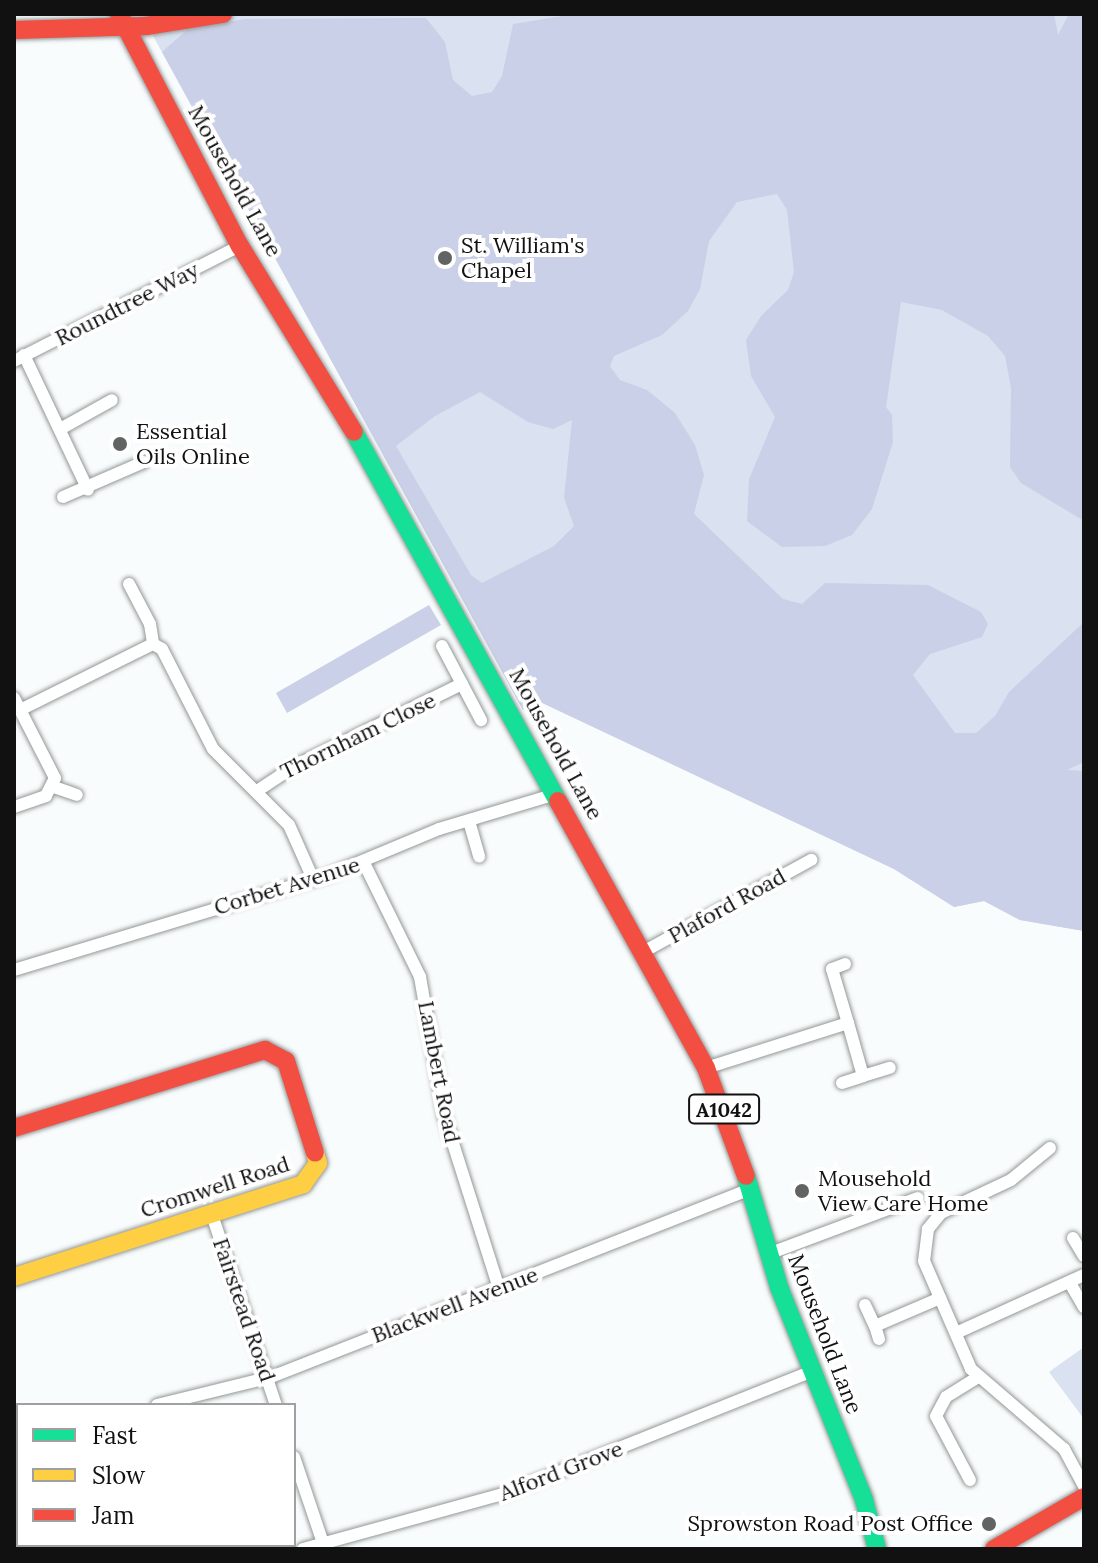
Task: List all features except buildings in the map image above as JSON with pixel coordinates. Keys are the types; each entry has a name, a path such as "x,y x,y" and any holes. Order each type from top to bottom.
{"main road":[{"path":"53,27 84,14"},
{"path":"14,30 223,14"},
{"name":"Mousehold Lane","path":"123,20 240,246 318,367 706,1068 768,1254 812,1371 870,1518 888,1549"},
{"name":"Cromwell Road","path":"14,1128 272,1051 286,1061 317,1152 316,1172 303,1184 14,1277"},
{"path":"994,1549 1084,1497"},
{"name":"Mousehold Lane","path":"870,1518 877,1549"}],"street":[{"name":"Roundtree Way","path":"19,358 240,246"},
{"path":"19,358 62,428 88,490"},
{"path":"62,428 112,400"},
{"path":"63,497 88,490 144,462"},
{"path":"129,584 150,624 153,644"},
{"path":"14,807 46,796 54,787 52,768 17,704 153,644"},
{"path":"153,644 162,649 213,749 289,825 313,879"},
{"name":"Thornham Close","path":"442,646 481,720"},
{"name":"Thornham Close","path":"257,791 293,767 462,684"},
{"path":"54,787 77,795"},
{"name":"Corbet Avenue","path":"14,970 364,863 469,821 556,794"},
{"path":"469,821 479,857"},
{"name":"Plaford Road","path":"643,952 811,860"},
{"name":"Lambert Road","path":"364,863 420,977 444,1115 499,1288"},
{"path":"845,964 826,971 848,1023 863,1076"},
{"path":"706,1068 848,1023"},
{"path":"842,1083 890,1068"},
{"path":"1050,1148 1011,1180 950,1206 933,1221 923,1244 924,1261 965,1359 979,1376 1064,1449 1084,1486"},
{"name":"Blackwell Avenue","path":"165,1403 267,1378 748,1190"},
{"path":"768,1254 918,1198"},
{"name":"Fairstead Road","path":"212,1215 275,1403"},
{"path":"1073,1238 1084,1256"},
{"path":"956,1333 1084,1275"},
{"path":"1070,1283 1084,1307"},
{"path":"865,1305 877,1332 940,1298"},
{"name":"Alford Grove","path":"303,1549 324,1547 506,1493 812,1371"},
{"path":"970,1480 936,1416 946,1397 979,1376"},
{"path":"296,1463 324,1547"}],"shaded area":[{"path":"141,14 1084,14 1084,931 1020,920 984,901 954,907 894,869 536,700 523,710"},
{"path":"575,14 1054,14 1058,35 1069,14 1084,14 1084,521 1021,483 1010,467 1011,388 1005,356 988,336 942,310 901,302 886,407 892,415 893,442 872,509 852,535 825,546 782,547 747,521 749,479 775,417 751,376 746,340 761,316 788,290 794,272 787,210 777,194 737,202 709,241 700,289 688,311 662,335 614,356 610,366 620,380 647,390 675,413 695,445 704,475 694,514 783,599 802,604 825,583 928,585 981,612 988,624 982,637 930,654 913,675 955,733 976,733 995,716 1009,692 1084,622 1084,762 1067,770 1084,771 1084,931 1020,920 984,901 954,907 894,869 536,700 523,710 162,52 188,29 245,19 426,18 445,42 453,80 472,96 492,92 502,76 513,24","holes":["480,392 528,422 553,429 572,420 564,498 574,526 554,546 482,583 471,575 396,446 435,416"]},
{"path":"429,605 441,625 287,713 276,693"},
{"path":"1084,1347 1084,1419 1049,1372"}],"traffic: fast":[{"path":"354,432 558,801"},
{"path":"746,1176 779,1287 864,1500 877,1549"}],"traffic: slow":[{"path":"14,1277 303,1184 318,1163 315,1153"}],"traffic: jam":[{"path":"119,14 240,246 354,432"},
{"path":"14,30 146,26 223,14"},
{"path":"558,801 706,1068 746,1176"},
{"path":"14,1128 265,1050 286,1061 315,1153"},
{"path":"994,1549 1084,1497"}],"place":[{"name":"St. William's Chapel","path":"445,258"},
{"name":"Essential Oils Online","path":"120,444"},
{"name":"Mousehold View Care Home","path":"802,1191"},
{"name":"Sprowston Road Post Office","path":"989,1524"}]}
